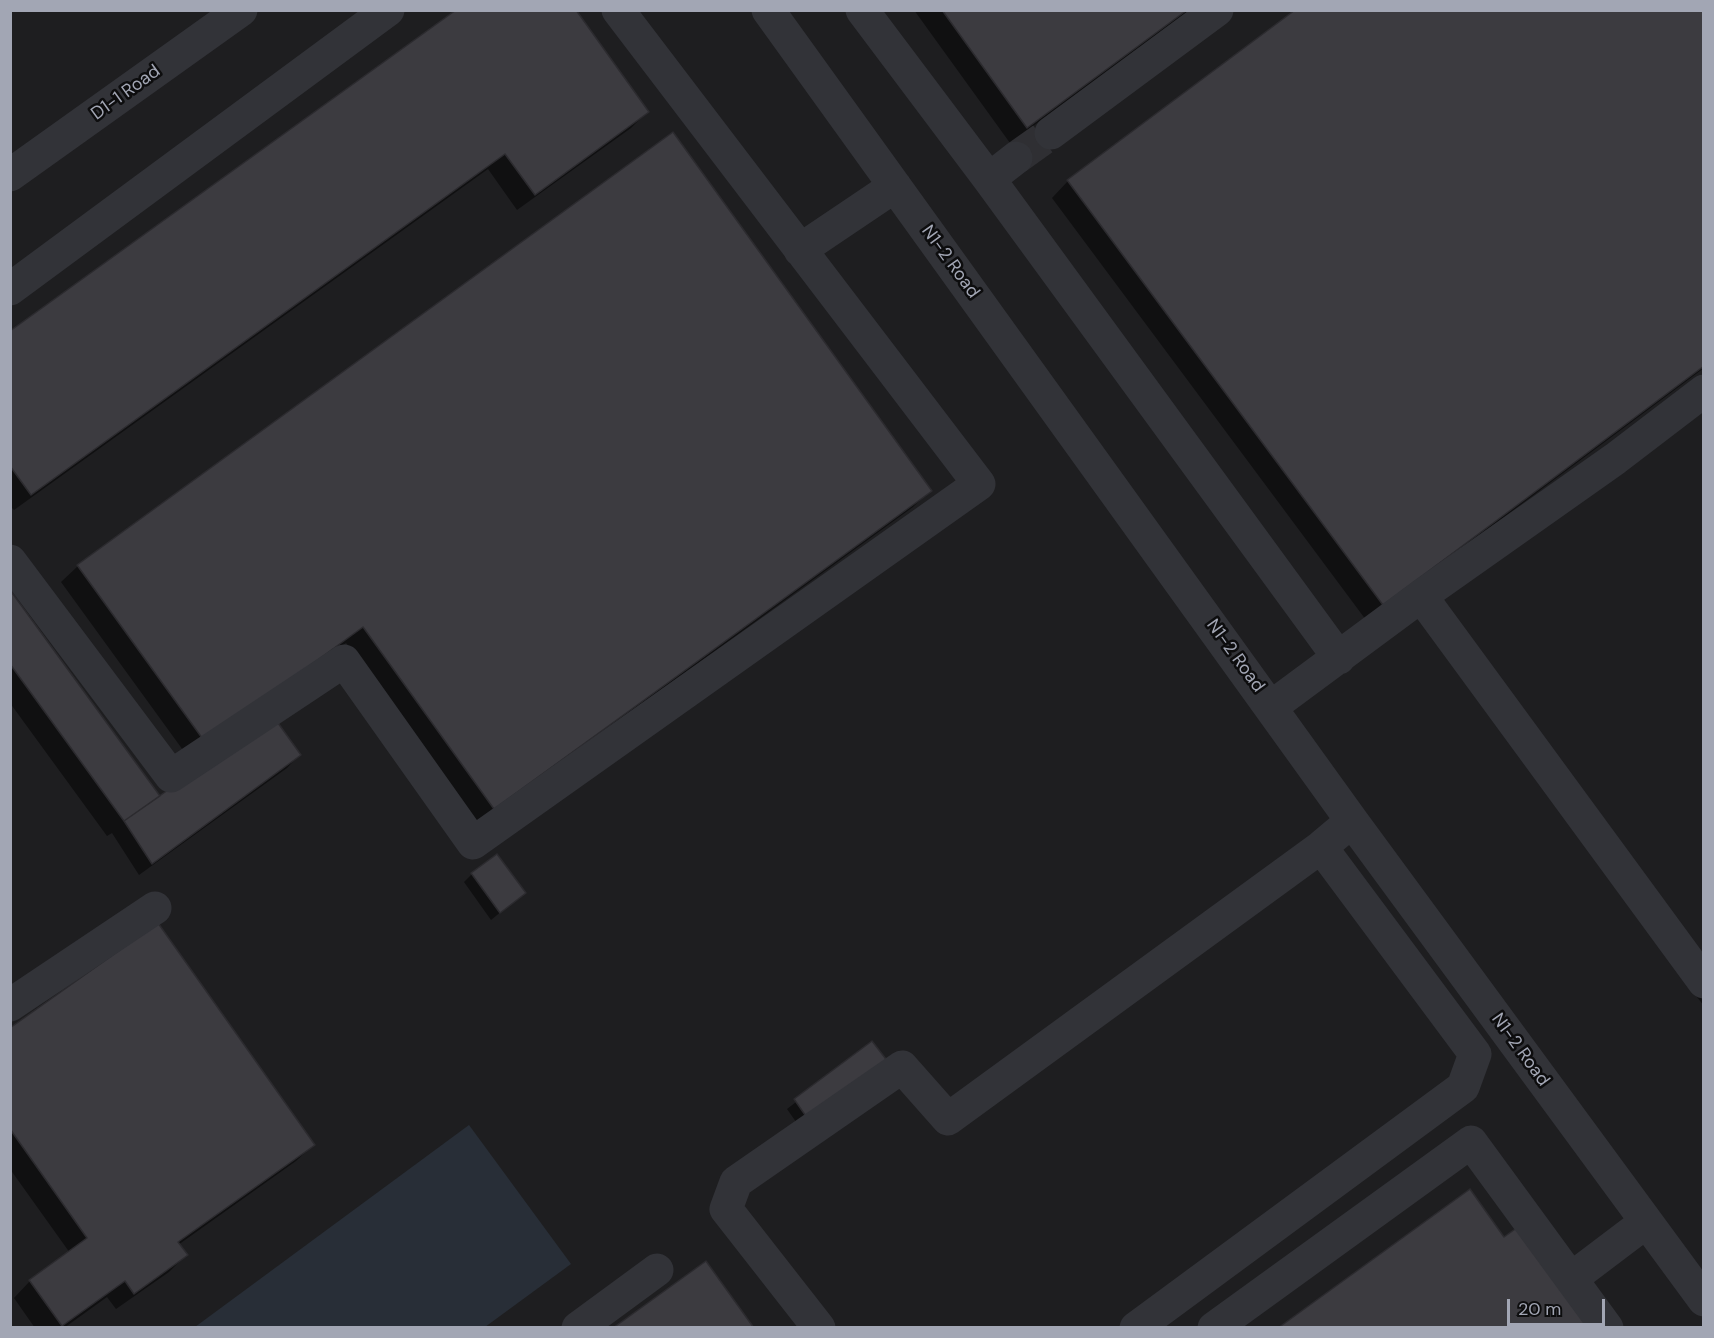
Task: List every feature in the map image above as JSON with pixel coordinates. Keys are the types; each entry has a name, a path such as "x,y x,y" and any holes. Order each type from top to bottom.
{"street":[{"name":"D1-1 Road","path":"10,175 241,10"},
{"path":"10,289 388,10"},
{"path":"10,561 171,776 344,661 473,843 979,484 618,10"},
{"name":"N1-2 Road","path":"768,10 1352,821 1704,1300"},
{"path":"862,10 989,179 1339,658"},
{"path":"1051,133 1217,10"},
{"path":"989,179 1016,158"},
{"path":"800,250 895,186"},
{"path":"1271,707 1615,459 1704,391"},
{"path":"1421,597 1704,982"},
{"path":"819,1328 726,1209 736,1182 902,1068 948,1119 1321,847 1352,821"},
{"path":"1136,1328 1463,1087 1475,1054 1321,847"},
{"path":"10,1005 155,908"},
{"path":"1214,1328 1471,1142 1607,1328"},
{"path":"1572,1278 1646,1222"},
{"path":"578,1328 657,1270"}],"shaded area":[{"path":"11,11 1703,11 1703,1327 11,1327"},
{"path":"469,1125 571,1264 485,1327 195,1327"}],"building":[{"path":"456,10 576,10 649,112 535,195 505,154 31,495 10,466 10,331"},
{"path":"942,10 1187,10 1027,128"},
{"path":"1295,10 1704,10 1704,366 1383,605 1067,180"},
{"path":"673,132 932,491 494,809 363,627 205,742 77,565"},
{"path":"10,590 160,796 124,821 10,664"},
{"path":"273,716 301,755 152,864 124,821"},
{"path":"497,854 526,893 500,913 471,873"},
{"path":"158,923 315,1145 178,1242 188,1255 134,1294 125,1281 62,1326 29,1280 87,1238 10,1129 10,1028"},
{"path":"872,1041 889,1063 810,1122 794,1099"},
{"path":"1470,1189 1504,1237 1535,1215 1615,1328 1278,1328"},
{"path":"706,1261 754,1328 613,1328"}],"tunnel":[{"path":"1016,158 1051,133"}]}
